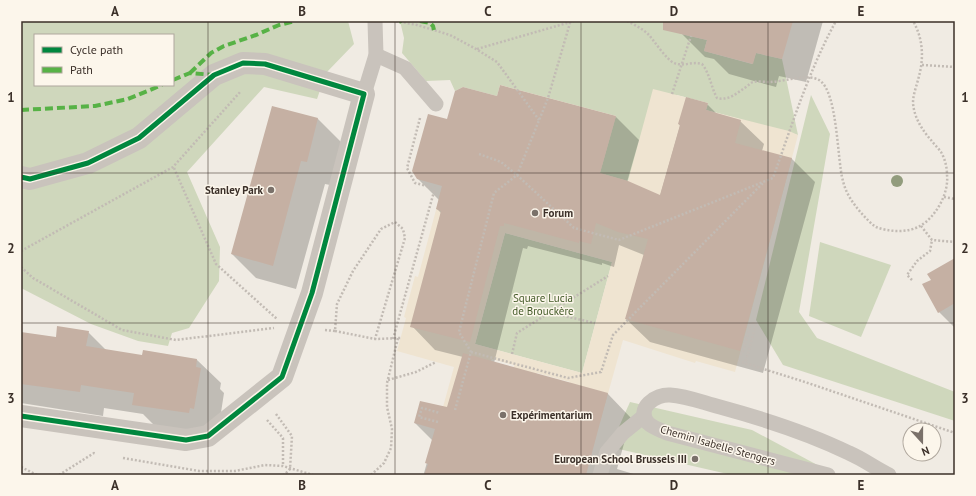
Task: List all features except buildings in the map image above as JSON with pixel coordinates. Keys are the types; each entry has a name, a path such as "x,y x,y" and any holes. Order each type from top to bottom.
{"street":[{"path":"21,177 30,179 88,163 139,138 214,75 243,62 265,64 364,94 312,292 293,328 282,377 208,436 186,440 21,416"}],"lane":[{"path":"364,94 376,55 375,21"},
{"path":"376,55 405,68 436,104"},
{"path":"600,475 607,452 623,433 644,416 645,408 650,401 659,396 669,395 683,397 758,418 814,438 850,453 889,475"},
{"name":"Chemin Isabelle Stengers","path":"644,416 653,427 667,433 828,475"}],"path":[{"path":"395,21 417,25 450,36 476,49 497,62 511,80 516,90 540,120"},
{"path":"476,49 574,21"},
{"path":"627,21 636,25 647,33 673,63 682,65 696,62 702,64 707,71 713,91 717,98 723,99 731,97 754,82 769,82 810,77 819,80 825,85 834,114 842,181 848,195 857,209 875,226 892,231 907,230 921,226 940,206 947,188 948,176 945,161 940,151 922,128 916,116 913,103 922,65 921,40 913,21"},
{"path":"479,154 501,162 574,228 619,240 773,178 810,77 825,40 836,21"},
{"path":"570,23 548,98 517,175 494,193 458,332 471,352 568,378 601,372 613,335 765,181"},
{"path":"672,94 691,36"},
{"path":"21,251 173,167 265,64"},
{"path":"922,65 955,67"},
{"path":"393,339 435,188 415,183 407,168 426,93"},
{"path":"173,167 216,264 293,328"},
{"path":"944,197 955,199"},
{"path":"336,331 337,304 353,271 381,229 395,222 402,228 405,238 375,339"},
{"path":"921,226 932,240 955,242"},
{"path":"912,280 907,275 917,262 930,251 932,240"},
{"path":"21,268 32,278 122,330 176,340 293,328 336,331 375,339 400,338 388,380 387,407 392,429 391,448 384,464 371,475"},
{"path":"512,354 517,333 608,276"},
{"path":"550,312 595,323"},
{"path":"740,354 742,354 751,323 756,324 745,364"},
{"path":"455,410 471,352"},
{"path":"388,380 416,372 436,362"},
{"path":"738,362 805,382 955,433"},
{"path":"256,398 283,438 283,466"},
{"path":"256,398 292,436 290,469 284,475"},
{"path":"438,422 419,417 422,408 440,413"},
{"path":"21,467 37,475"},
{"path":"290,469 313,475"}],"green space":[{"path":"21,21 348,21 354,44 326,73 317,99 264,87 187,172 220,247 219,281 189,328 172,333 168,346 138,341 91,324 21,288"},
{"path":"400,21 684,21 681,34 707,40 704,51 752,64 756,53 782,59 798,135 706,110 708,103 677,95 628,181 576,221 616,116 500,85 497,96 463,87 455,91 450,80 426,81 402,53 404,38"},
{"path":"811,95 830,134 799,312 817,338 955,392 955,421 783,365 756,320"},
{"name":"Square Lucia de Brouckère","path":"505,233 612,262 582,373 475,344"},
{"path":"820,242 891,265 861,337 809,316"},
{"path":"630,402 752,430 836,475 732,475 610,447"}],"shaded area":[{"path":"500,85 616,116 600,173 628,181 653,89 708,103 706,110 789,131 798,135 735,372 696,361 695,363 623,340 600,422 574,414 569,388 570,382 537,373 535,378 513,372 514,365 492,359 464,412 443,407 454,367 397,351 415,276 418,277 444,180 489,149","holes":["505,233 612,262 582,373 475,344"]}],"marked path":[{"path":"190,73 211,53 224,46 279,25 295,21"},
{"path":"420,21 430,23 434,30"},
{"path":"174,80 190,73 214,75"},
{"path":"21,110 95,106 128,99 160,86"}],"cycle path":[{"path":"21,177 30,179 88,163 139,138 214,75 243,63 265,64 364,94 312,293 282,377 208,436 186,440 21,416"}],"place":[{"name":"Stanley Park","path":"271,190"},
{"name":"Forum","path":"535,213"},
{"name":"Expérimentarium","path":"503,415"},
{"name":"European School Brussels III","path":"695,459"}]}
